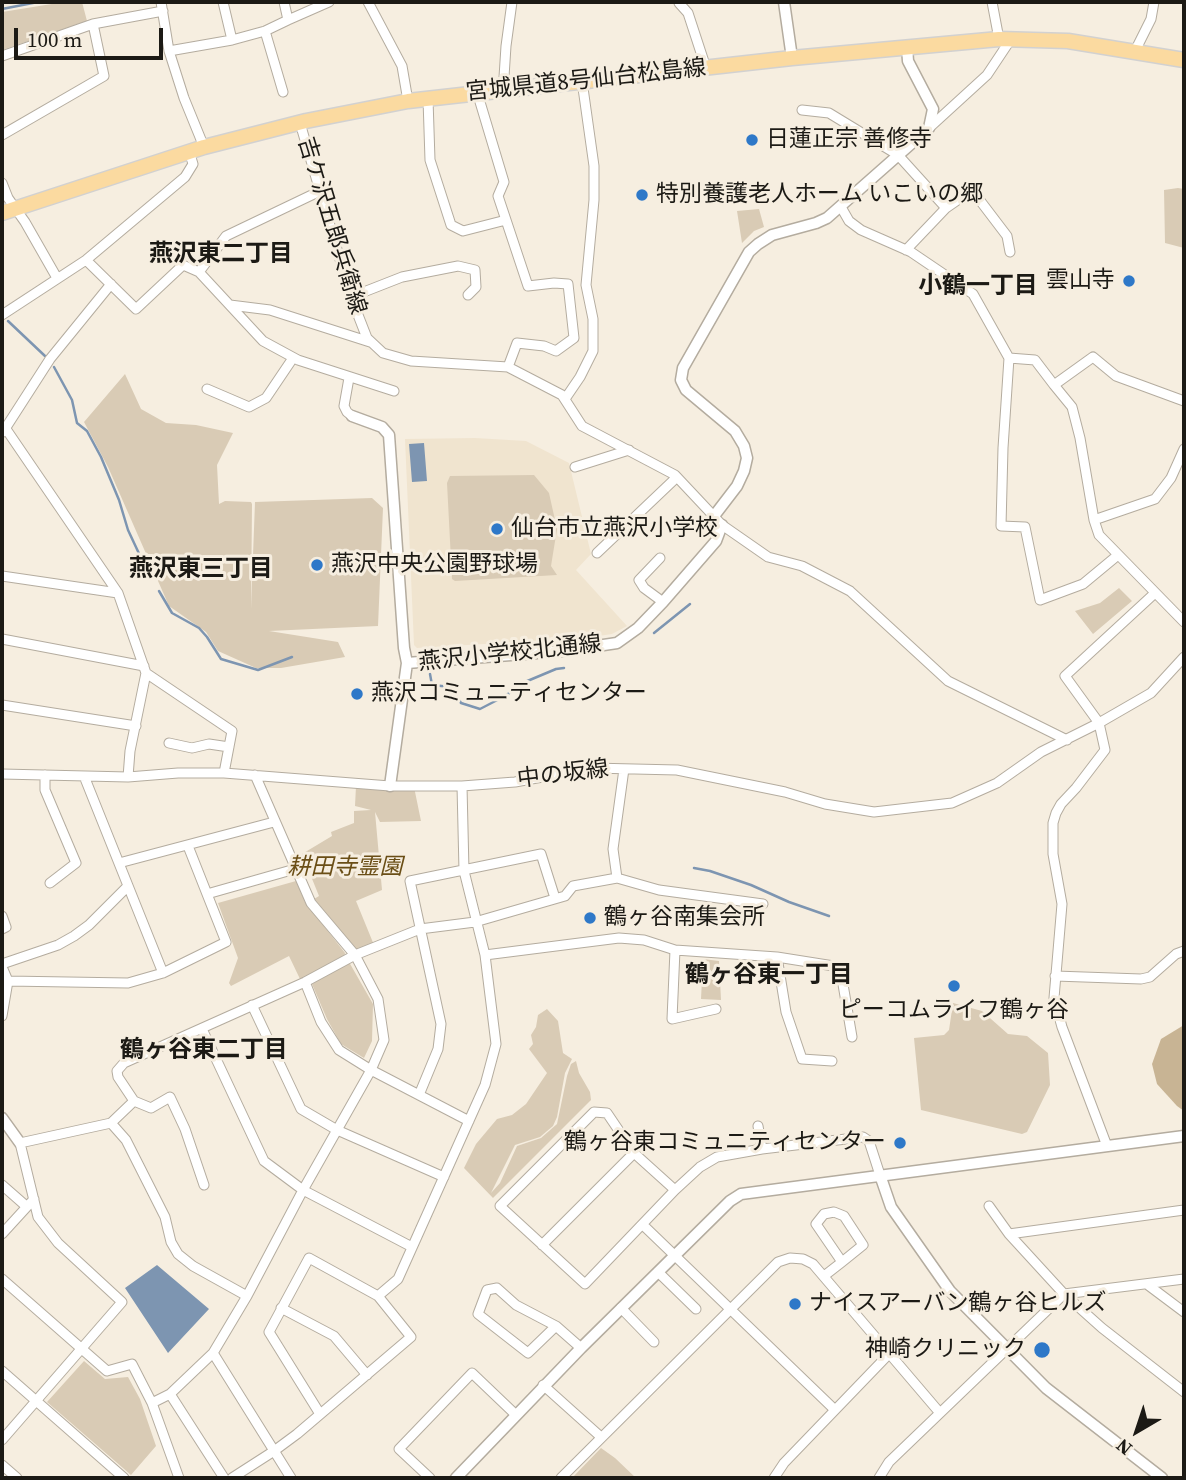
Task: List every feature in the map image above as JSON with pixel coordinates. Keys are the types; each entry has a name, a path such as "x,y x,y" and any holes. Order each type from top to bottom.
{"main road":[{"name":"宮城県道8号仙台松島線","path":"9,211 204,147 300,123 408,101 477,92 792,58 1005,39 1068,41 1135,51 1183,62"}],"street":[{"path":"223,2 232,40"},
{"path":"284,2 288,20"},
{"path":"169,51 265,31 329,2"},
{"path":"368,2 402,65 408,101"},
{"path":"506,90 506,46 512,2"},
{"path":"681,2 688,13 706,68"},
{"path":"784,2 792,58"},
{"path":"992,2 1005,39 987,75 841,207 849,221 861,230 906,250 974,294 1009,358 1001,526 1025,527 1040,600 1083,584 1118,555"},
{"path":"1135,51 1151,19 1154,2"},
{"path":"2,56 93,24 162,6 169,51 204,147"},
{"path":"2,135 104,76 93,24"},
{"path":"265,31 283,92"},
{"path":"907,47 908,61 933,109 929,128"},
{"path":"565,399 593,351 593,319 586,285 594,200 594,166 582,81"},
{"path":"477,92 504,182 498,197 528,286 554,283 568,285 574,338 556,351 544,346 517,343 508,367"},
{"path":"428,99 430,159 451,225 463,231 506,220"},
{"path":"802,110 829,113 898,155 946,208"},
{"name":"吉ケ沢五郎兵衛線","path":"300,123 318,192 351,297 367,338 383,353 411,361 508,367 562,395 582,426 677,477 718,521 768,557 802,566 850,591 947,681 1067,740"},
{"path":"2,315 86,260 186,177 193,164 189,152"},
{"path":"2,183 9,211 57,278"},
{"path":"906,250 946,208 972,190 1007,236 1010,252"},
{"path":"199,272 226,236 318,192"},
{"name":"燕沢小学校北通線","path":"390,786 407,663 564,651 617,643 638,628 716,541 718,521 744,471 747,458 744,446 735,431 687,390 681,380 683,368 749,252 772,235 816,223 841,207"},
{"path":"86,260 136,309 183,265 199,272 262,341 293,358 394,391"},
{"path":"351,297 402,277 458,266 475,270 476,287 468,295"},
{"path":"111,284 50,359 4,431 118,593 145,669 128,777"},
{"path":"230,305 270,310 372,343"},
{"path":"207,389 249,407 266,398 293,358"},
{"path":"1009,358 1035,360 1072,407 1099,535 1184,622"},
{"path":"1054,385 1093,358 1116,376 1184,401"},
{"path":"349,378 344,406 352,416 382,427 390,435 407,663"},
{"path":"1094,520 1154,499 1171,478 1184,449"},
{"path":"575,467 629,450"},
{"path":"597,553 677,477"},
{"path":"660,558 639,580 644,588 663,602"},
{"path":"2,576 118,593"},
{"path":"1107,1146 1062,1027 1054,998 1062,904 1053,855 1056,813 1105,750 1099,723 1065,676 1156,593"},
{"path":"2,639 145,669 232,731 224,773"},
{"name":"中の坂線","path":"2,774 128,777 224,773 390,786 462,786 515,782 592,768 677,770 785,792 825,804 874,812 952,803 997,783 1041,752 1151,693 1184,657"},
{"path":"2,705 136,726"},
{"path":"169,743 192,748 209,744 229,747"},
{"path":"617,878 613,849 624,769"},
{"path":"45,775 45,790 76,863 50,883"},
{"path":"152,1403 170,1394 212,1353 247,1296 371,1070 384,1040 377,999 355,955 311,903 255,775"},
{"path":"83,776 163,973"},
{"path":"378,1296 398,1279 485,1085 496,1044 485,956 464,871 462,786"},
{"path":"119,863 274,822"},
{"path":"8,981 128,983 163,973 226,942 188,846"},
{"path":"419,1095 438,1049 441,1024 410,881 541,854 555,898"},
{"path":"207,894 295,869"},
{"path":"204,1185 185,1129 170,1097 151,1108 134,1101 118,1077 117,1071 124,1063 305,982 355,955 420,929 475,922 565,896 573,886 617,878 659,890 763,904"},
{"path":"2,1016 8,981 2,966 58,945 74,936 89,925 128,886"},
{"path":"2,916 6,927 2,929"},
{"path":"485,956 619,938 644,940 675,950 778,957 840,967 852,1037"},
{"path":"675,950 672,1019 716,1009"},
{"path":"1055,976 1141,979 1150,976 1176,954 1184,951"},
{"path":"778,957 786,1013 802,1059 832,1061"},
{"path":"305,982 321,1021 339,1050 371,1070 469,1121"},
{"path":"252,1005 301,1109 337,1130 444,1177"},
{"path":"202,1029 264,1160 303,1190 412,1247"},
{"path":"20,1143 111,1122 134,1101"},
{"path":"675,1190 634,1153 607,1113 594,1112 500,1206 585,1284 675,1190 700,1167 717,1157 863,1137 869,1141 891,1207 943,1280 1005,1349 1046,1388 1162,1478"},
{"path":"2,1118 20,1143 30,1202 38,1217 58,1243 122,1302 2,1440"},
{"path":"111,1122 126,1140 165,1216 171,1242 178,1254 193,1266 247,1296"},
{"path":"758,1126 762,1149"},
{"path":"456,1478 580,1348 730,1201 741,1194 1184,1136"},
{"path":"542,1245 634,1153"},
{"path":"2,1185 30,1202"},
{"path":"2,1234 30,1202"},
{"path":"989,1206 1009,1234 1064,1294 1102,1328 1184,1392"},
{"path":"1009,1234 1184,1210"},
{"path":"824,1276 842,1262 863,1245 844,1216 834,1212 824,1214 816,1224 842,1262"},
{"path":"643,1225 835,1410"},
{"path":"232,1478 274,1451 320,1414 411,1337 378,1296 309,1258 269,1332 320,1414"},
{"path":"561,1478 778,1262 790,1258 803,1259 813,1264 940,1413"},
{"path":"658,1272 696,1309"},
{"path":"2,1279 107,1371 132,1364 152,1403 179,1478"},
{"path":"879,1478 889,1462 1064,1294 1184,1279"},
{"path":"1148,1285 1184,1312"},
{"path":"556,1326 527,1353 478,1314 486,1290 497,1288 516,1305 556,1326 580,1348"},
{"path":"680,1308 687,1301"},
{"path":"281,1308 334,1336 366,1375"},
{"path":"621,1308 649,1341"},
{"path":"212,1353 291,1478"},
{"path":"778,1477 784,1463 889,1354"},
{"path":"2,1371 124,1478"},
{"path":"430,1478 399,1449 472,1373 516,1415"},
{"path":"543,1385 601,1437"},
{"path":"170,1394 224,1478"},
{"path":"2,1465 17,1478"}],"shaded area":[{"name":"仙台市立燕沢小学校","path":"475,438 526,441 569,463 591,554 576,570 627,626 612,634 585,638 417,648 414,645 405,439"},
{"path":"1184,1025 1184,1111 1157,1084 1152,1064 1161,1039"}],"green space":[{"path":"64,2 82,2 87,21 2,50 2,12"},
{"path":"1184,189 1184,248 1165,243 1164,190"},
{"path":"759,209 764,227 754,231 742,243 737,211"},
{"path":"125,374 141,409 166,423 196,425 233,433 217,465 219,504 225,501 252,504 251,609 255,502 372,498 383,508 378,626 269,631 338,642 345,657 281,668 256,668 218,651 206,632 169,606 108,467 84,422"},
{"path":"534,475 549,493 557,529 551,566 557,575 455,581 452,579 447,483 450,476"},
{"path":"1119,588 1132,601 1093,634 1075,611 1100,603"},
{"name":"耕田寺霊園","path":"356,786 414,787 421,821 380,822 375,812 382,890 356,901 374,945 364,950 356,949 314,899 319,896 302,854 332,836 331,832 354,823 354,811 371,810 355,806"},
{"path":"296,881 305,902 345,953 344,959 300,979 289,956 231,986 229,983 238,958 218,903"},
{"path":"703,959 719,961 721,1000 701,999"},
{"path":"349,962 373,1004 372,1041 364,1058 341,1044 312,984"},
{"path":"953,1003 982,1011 1008,1034 1027,1036 1048,1053 1050,1085 1027,1132 1022,1134 921,1110 914,1038 944,1035 949,1030"},
{"path":"547,1009 558,1021 563,1053 572,1059 565,1073 557,1117 553,1126 540,1137 515,1145 491,1193 500,1183 517,1146 541,1138 557,1124 567,1076 571,1064 576,1061 591,1100 493,1198 464,1168 476,1144 497,1119 512,1115 526,1104 547,1073 529,1049 533,1044 531,1035 538,1015"},
{"path":"84,1361 105,1379 128,1377 140,1399 156,1446 131,1475 47,1402"},
{"path":"601,1448 615,1458 636,1478 572,1478"}],"water":[{"path":"424,443 427,481 412,482 409,444"},
{"path":"157,1265 209,1309 168,1353 125,1288"}],"waterway":[{"path":"2,9 38,2"},
{"path":"8,321 45,356"},
{"path":"54,367 72,400 77,423 87,431 101,457 128,530 149,575"},
{"path":"159,591 172,613 199,628 221,659 258,670 292,657"},
{"path":"654,633 690,604"},
{"path":"430,674 432,685 451,687 461,703 480,709 525,682 564,668"},
{"path":"694,868 751,885 829,916"}],"place":[{"name":"日蓮正宗 善修寺","path":"752,140"},
{"name":"特別養護老人ホーム いこいの郷","path":"642,195"},
{"name":"雲山寺","path":"1129,281"},
{"name":"仙台市立燕沢小学校","path":"497,529"},
{"name":"燕沢中央公園野球場","path":"317,565"},
{"name":"燕沢コミュニティセンター","path":"357,694"},
{"name":"鶴ヶ谷南集会所","path":"590,918"},
{"name":"ピーコムライフ鶴ヶ谷","path":"954,986"},
{"name":"鶴ヶ谷東コミュニティセンター","path":"900,1143"},
{"name":"ナイスアーバン鶴ヶ谷ヒルズ","path":"795,1304"},
{"name":"神崎クリニック","path":"1042,1350"}],"district":[{"name":"燕沢東二丁目","path":"221,255"},
{"name":"小鶴一丁目","path":"978,287"},
{"name":"燕沢東三丁目","path":"201,570"},
{"name":"鶴ヶ谷東一丁目","path":"769,976"},
{"name":"鶴ヶ谷東二丁目","path":"204,1051"}]}
